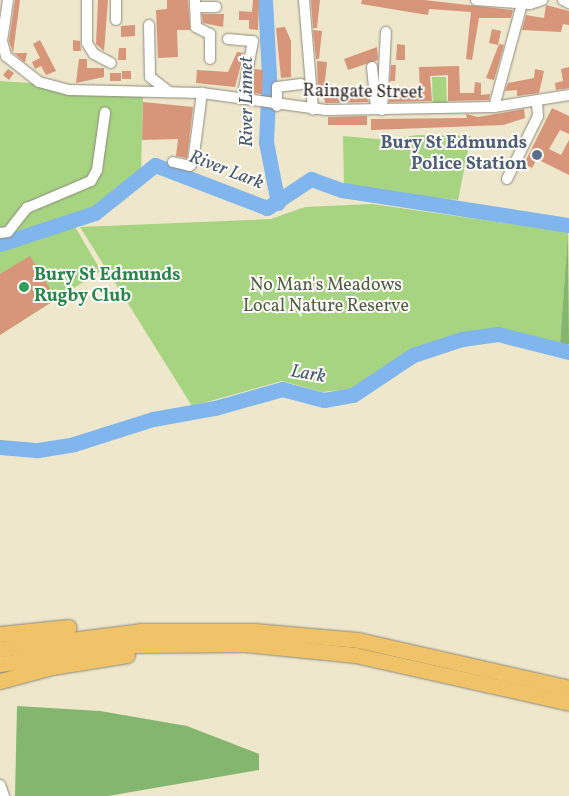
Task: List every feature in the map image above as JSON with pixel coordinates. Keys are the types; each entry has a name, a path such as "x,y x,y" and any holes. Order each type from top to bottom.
{"highway":[{"path":"0,634 145,622 175,629"},
{"path":"0,649 73,637 175,629 358,640 569,688"},
{"path":"0,681 182,643"},
{"path":"0,664 49,654 182,643 354,655 569,703"}],"street":[{"name":"Raingate Street","path":"8,0 3,49 26,75 69,90 202,93 276,106 313,110 494,107 569,95"},
{"path":"87,0 87,43 94,54 111,63"},
{"path":"116,0 116,20"},
{"path":"304,0 313,110"},
{"path":"476,0 522,4 542,0"},
{"path":"563,0 569,3"},
{"path":"210,59 210,34 196,27 195,3 216,7"},
{"path":"494,107 522,4"},
{"path":"148,25 150,77 169,92"},
{"path":"379,110 386,32"},
{"path":"228,39 252,41 242,99"},
{"path":"372,67 379,110"},
{"path":"276,106 277,87 301,84"},
{"path":"173,162 190,166 193,162 202,93"},
{"path":"507,179 538,116 537,101"},
{"path":"0,233 8,232 27,208 91,181 97,170 105,113"},
{"path":"0,785 4,796"}],"green space":[{"path":"432,77 446,77 447,109 433,110"},
{"path":"0,81 30,83 74,94 143,97 141,172 91,211 5,240 6,244 74,225 101,271 0,335"},
{"path":"417,135 471,136 458,200 344,190 343,136 389,140"},
{"name":"No Man's Meadows Local Nature Reserve","path":"372,204 568,232 560,344 482,329 412,351 357,388 322,392 282,381 192,406 80,227 271,219 305,207"},
{"path":"568,232 569,344 560,344"},
{"path":"17,706 100,711 187,726 259,754 259,770 108,796 15,796"}],"building":[{"path":"15,0 20,0 13,53 9,41"},
{"path":"98,0 108,0 104,51 96,44"},
{"path":"167,0 188,0 190,30 177,30 178,57 158,58 156,10 167,9"},
{"path":"253,0 259,0 258,30 249,29 249,20 239,20 239,11 252,12"},
{"path":"311,0 320,0 317,28 313,28"},
{"path":"362,0 424,0 513,10 511,18 479,18 472,60 466,59 471,12 429,9 428,15 361,4"},
{"path":"546,5 569,11 569,25 563,24 561,32 522,30 526,15 544,18"},
{"path":"202,14 224,14 223,27 203,23"},
{"path":"135,25 135,36 121,37 121,26"},
{"path":"285,27 291,41 291,77 281,78 276,28"},
{"path":"492,29 501,31 498,45 489,43"},
{"path":"313,30 322,31 319,59 316,59"},
{"path":"40,40 56,71 46,75 41,66 35,69 32,62 40,58 33,44"},
{"path":"73,40 80,41 81,51 73,51"},
{"path":"397,44 405,45 405,60 396,60"},
{"path":"499,44 504,45 494,80 486,78"},
{"path":"377,47 378,60 348,70 344,59"},
{"path":"119,48 126,48 126,60 118,60"},
{"path":"237,52 244,53 235,87 196,83 197,70 228,72"},
{"path":"14,53 27,53 25,62 24,62"},
{"path":"79,59 87,59 87,68 104,68 104,77 76,83"},
{"path":"317,61 327,62 324,90 318,89"},
{"path":"391,65 396,65 395,81 390,81"},
{"path":"459,66 460,93 474,93 475,82 481,83 481,95 490,94 489,100 448,101 448,75 430,76 432,101 389,102 390,95 420,94 419,67"},
{"path":"569,67 569,88 556,90 555,83 563,81 561,69"},
{"path":"8,69 14,73 9,80 3,75"},
{"path":"255,69 263,70 262,94 250,93"},
{"path":"535,69 544,71 539,93 517,96 517,90 505,91 508,83 534,78"},
{"path":"122,71 131,71 131,79 122,79"},
{"path":"110,73 121,73 121,81 110,81"},
{"path":"365,94 369,102 325,103 324,95"},
{"path":"143,102 193,107 187,158 176,156 178,139 142,140"},
{"path":"552,108 569,116 569,134 560,130 549,149 561,155 569,140 569,175 537,159 532,168 524,164"},
{"path":"524,109 525,118 503,125 371,130 371,119 467,118 466,114 478,117"},
{"path":"367,116 367,125 328,125 328,117"},
{"name":"Bury St Edmunds Rugby Club","path":"30,256 56,299 0,335 0,274"}],"waterway":[{"name":"River Linnet","path":"265,0 269,77 266,142 278,203"},
{"name":"River Lark","path":"0,244 95,213 155,165 267,208 311,179 342,190 569,225"},
{"name":"Lark","path":"0,447 38,450 74,444 153,419 215,408 282,389 324,400 353,395 413,355 462,339 498,334 569,352"}],"place":[{"name":"Bury St Edmunds Police Station","path":"537,155"},
{"name":"Bury St Edmunds Rugby Club","path":"24,287"}]}
